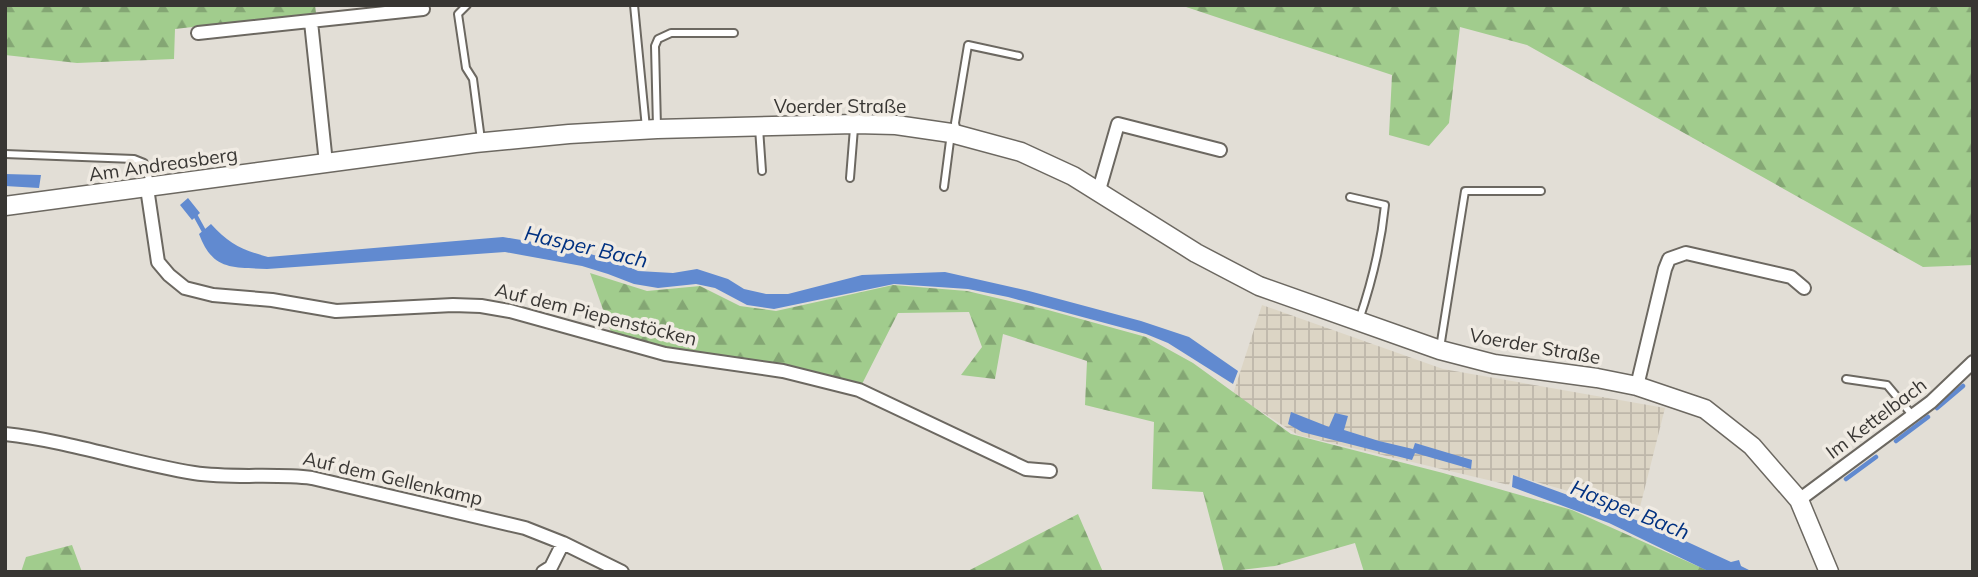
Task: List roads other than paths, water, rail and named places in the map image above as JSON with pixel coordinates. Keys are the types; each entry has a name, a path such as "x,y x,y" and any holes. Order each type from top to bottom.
{"main road":[{"name":"Voerder Straße","path":"569,134 855,124 896,125 954,133 1021,152 1099,190 1196,253 1242,278 1358,322 1440,350 1494,364 1637,386 1705,409 1752,446 1799,500 1829,572"},
{"name":"Am Andreasberg","path":"5,206 481,142 569,134"}],"street":[{"path":"198,33 422,9"},
{"path":"311,22 326,163"},
{"path":"1099,190 1118,124 1220,150"},
{"name":"Auf dem Piepenstöcken","path":"149,187 158,262 185,288 212,295 272,300 335,311 453,305 510,311 665,354 782,371 859,390 1026,469 1050,471"},
{"path":"1637,386 1664,269 1669,259 1686,253 1791,277 1804,288"},
{"name":"Im Kettelbach","path":"1799,500 1931,402 1973,362"},
{"name":"Auf dem Gellenkamp","path":"5,433 45,438 198,473 312,478 525,528 622,572"},
{"path":"543,572 551,567 563,543"}],"lane":[{"path":"467,5 458,14 466,68 473,79 481,142"},
{"path":"634,5 651,130"},
{"path":"651,130 655,46 658,39 671,33 734,33"},
{"path":"944,187 968,45 1019,56"},
{"path":"850,178 855,124"},
{"path":"759,127 762,171"},
{"path":"5,154 134,159 144,163 149,187"},
{"path":"1440,350 1465,191 1541,191"},
{"path":"1350,197 1385,205 1379,253 1371,287 1358,322"},
{"path":"1846,379 1887,385 1913,416"}],"water":[{"path":"5,174 41,175 39,188 5,186"},
{"path":"188,198 200,213 192,220 180,205"},
{"path":"211,224 236,245 268,257 503,237 568,248 616,261 638,271 673,273 697,269 728,279 744,289 766,294 788,294 862,275 945,272 1029,291 1141,321 1189,337 1238,371 1233,384 1168,343 1146,334 968,289 894,284 774,309 747,305 715,288 696,284 658,288 634,284 582,266 505,252 267,269 244,268 225,265 211,255 199,234"},
{"path":"1291,412 1329,427 1335,413 1348,416 1344,430 1413,449 1415,443 1472,460 1471,469 1415,453 1412,460 1302,432 1288,424"},
{"path":"1513,475 1655,527 1731,562 1739,560 1741,566 1753,572 1710,572 1609,523 1512,487"}],"waterway":[{"name":"Hasper Bach","path":"194,213 205,233"},
{"path":"1937,408 1963,386"},
{"path":"1896,441 1928,417"},
{"path":"1846,479 1876,457"}]}
